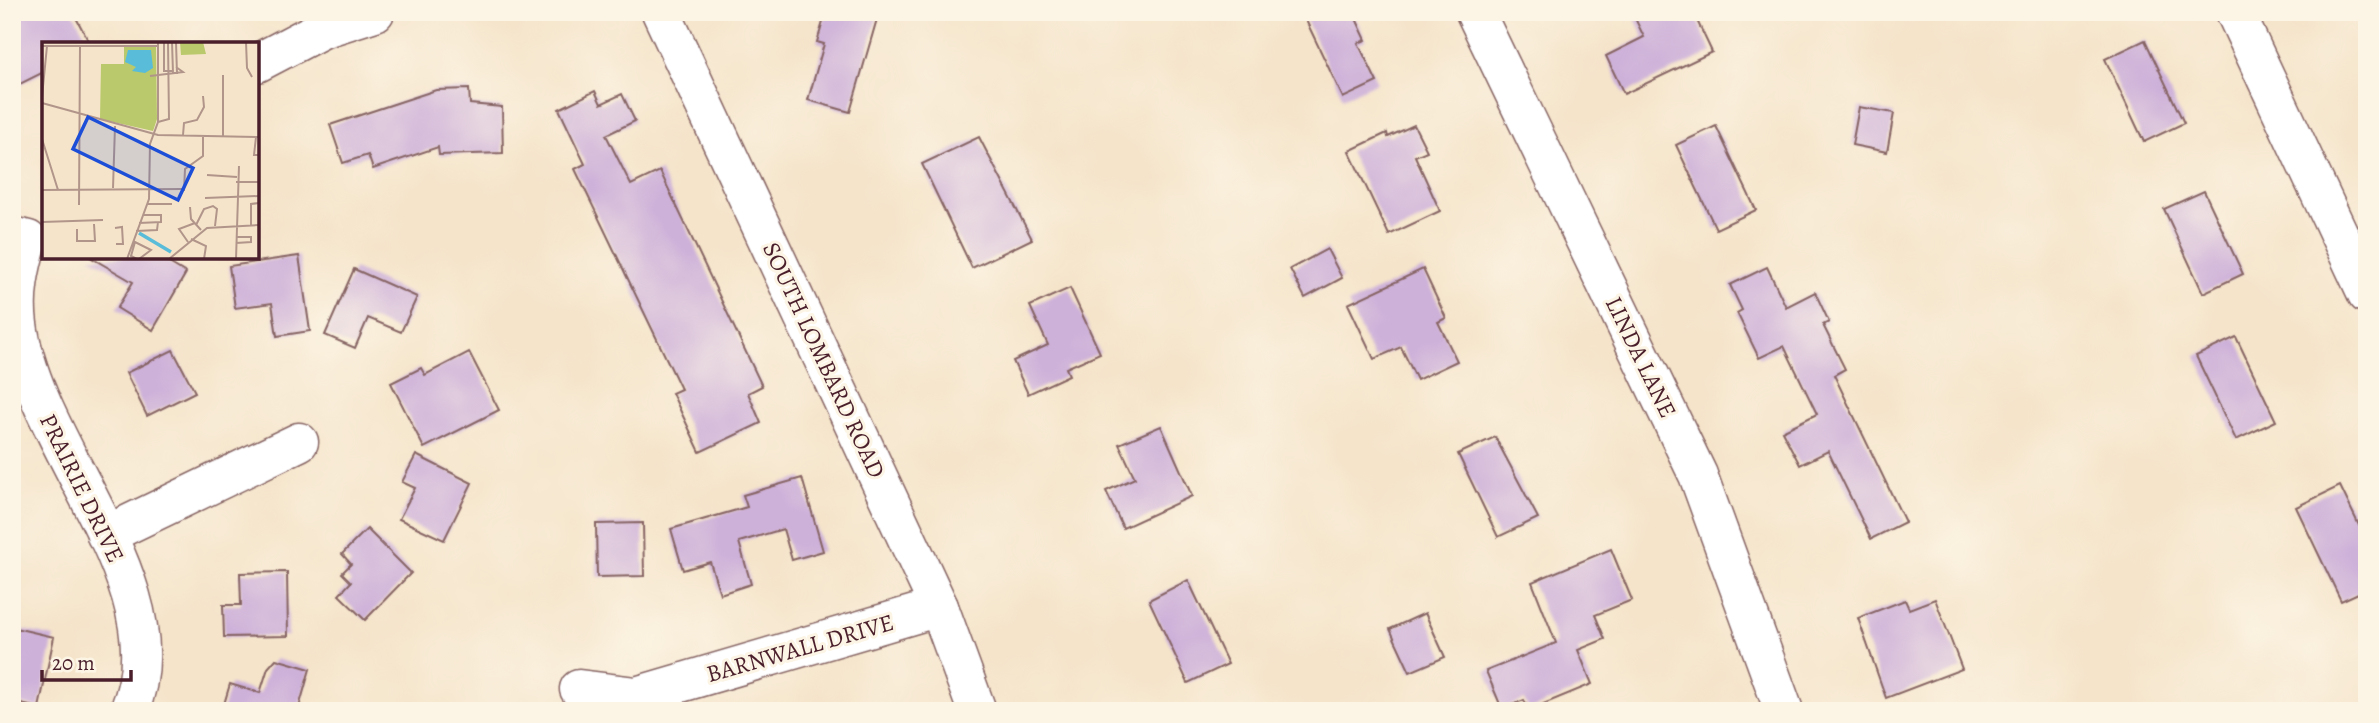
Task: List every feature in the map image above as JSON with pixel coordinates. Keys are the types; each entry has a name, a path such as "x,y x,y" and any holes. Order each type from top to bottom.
{"street":[{"path":"259,62 321,29 375,12"},
{"name":"SOUTH LOMBARD ROAD","path":"661,12 939,607 977,711"},
{"name":"LINDA LANE","path":"1475,12 1698,475 1784,711"},
{"path":"2235,12 2367,294"},
{"name":"PRAIRIE DRIVE","path":"28,231 17,281 18,325 45,416 106,535 129,587 140,636 137,686 129,711"},
{"path":"106,535 299,442"},
{"name":"BARNWALL DRIVE","path":"579,689 636,696 939,607"}],"building":[{"path":"12,12 73,12 89,42 42,42 42,73 12,88"},
{"path":"826,12 879,12 850,112 808,100 824,44 817,42"},
{"path":"1302,12 1353,12 1366,40 1358,43 1377,82 1343,98"},
{"path":"1632,12 1693,12 1712,52 1624,94 1606,56 1644,37"},
{"path":"2145,40 2184,123 2144,142 2105,59"},
{"path":"469,89 470,104 502,107 503,153 439,155 438,147 373,169 368,155 343,163 330,125 436,90"},
{"path":"595,91 601,104 622,94 635,121 606,135 631,185 660,171 762,386 748,393 761,423 700,452 672,393 681,389 575,169 585,164 559,109"},
{"path":"1859,107 1894,113 1887,152 1852,145"},
{"path":"1414,125 1427,151 1415,156 1440,211 1389,235 1349,151 1387,133 1388,137"},
{"path":"1716,126 1756,210 1716,229 1676,145"},
{"path":"979,137 1032,239 972,268 922,164"},
{"path":"2204,191 2243,274 2203,293 2164,209"},
{"path":"1327,249 1342,278 1305,298 1290,269"},
{"path":"299,256 310,331 277,336 272,303 235,308 229,266"},
{"path":"93,259 162,259 186,273 153,330 117,308 133,282"},
{"path":"1767,267 1786,307 1815,292 1829,322 1823,325 1845,369 1834,375 1905,522 1871,539 1828,451 1800,465 1782,431 1817,414 1784,346 1759,358 1737,313 1742,310 1730,285"},
{"path":"354,269 417,297 401,332 368,318 355,348 325,335"},
{"path":"1423,269 1446,318 1438,322 1457,361 1417,380 1401,347 1374,359 1348,304"},
{"path":"1070,288 1100,353 1066,368 1069,375 1028,394 1013,361 1048,345 1030,306"},
{"path":"2236,337 2276,421 2236,440 2196,356"},
{"path":"173,350 195,392 147,416 126,373"},
{"path":"469,352 499,410 424,448 391,383 421,368 425,375"},
{"path":"1161,426 1192,496 1123,528 1106,491 1135,478 1119,444"},
{"path":"1495,437 1538,518 1498,537 1458,454"},
{"path":"416,455 472,483 444,540 399,519 415,488 402,482"},
{"path":"802,478 823,551 792,560 783,529 739,542 751,584 720,594 710,562 683,570 671,529 747,507 743,495"},
{"path":"2340,486 2367,542 2367,589 2341,601 2296,507"},
{"path":"643,523 644,576 597,577 596,524"},
{"path":"367,529 411,573 365,620 339,595 351,582 342,573 351,564 342,554"},
{"path":"1611,549 1632,600 1595,615 1605,639 1578,650 1592,684 1529,710 1524,700 1502,709 1486,671 1556,643 1532,582"},
{"path":"287,572 288,636 224,637 223,605 241,605 240,573"},
{"path":"1188,580 1228,664 1188,683 1149,600"},
{"path":"1935,599 1962,669 1886,698 1858,618 1905,600 1909,609"},
{"path":"1425,613 1445,657 1410,672 1390,629"},
{"path":"15,628 54,637 39,708 12,702"},
{"path":"276,659 310,669 298,711 222,711 230,684 260,693 268,668"}]}
